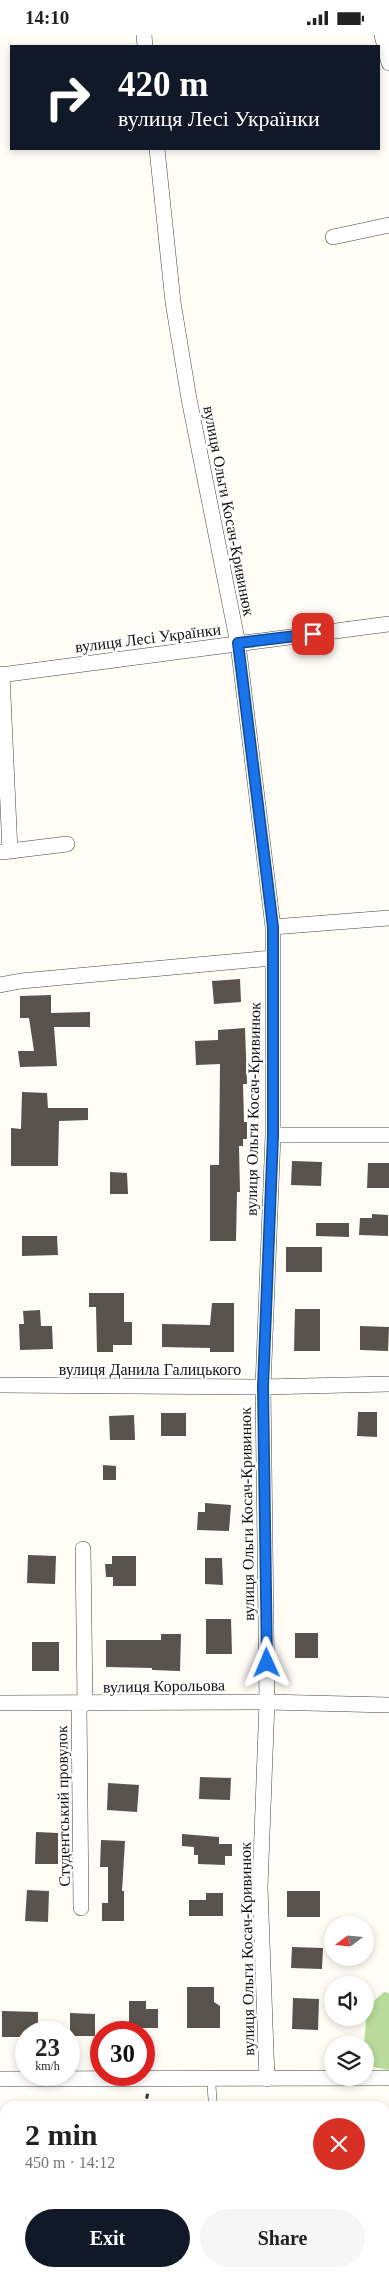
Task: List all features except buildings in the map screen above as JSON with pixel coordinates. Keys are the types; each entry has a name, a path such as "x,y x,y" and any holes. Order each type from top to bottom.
{"street":[{"path":"382,35 389,63"},
{"name":"вулиця Ольги Косач-Кривинюк","path":"157,150 173,302 187,390 238,643 273,927 273,1135 263,1387 267,1702 260,1887 268,2079"},
{"path":"333,237 389,225"},
{"name":"вулиця Лесі Українки","path":"67,844 5,851 1,675 389,624"},
{"path":"273,927 389,918"},
{"path":"0,985 21,981 272,958"},
{"path":"273,1135 389,1135"},
{"name":"вулиця Данила Галицького","path":"0,1385 263,1387 389,1384"},
{"name":"Студентський провулок","path":"81,1908 84,1549"},
{"name":"вулиця Корольова","path":"0,1703 267,1702 389,1705"},
{"path":"0,2079 389,2078"}],"lane":[{"path":"211,2079 213,2101"}],"green space":[{"path":"384,1992 389,1993 389,2070 374,2067 374,2036 365,2036 366,2026 374,2026 374,2001"}],"route":[{"path":"267,1663 263,1387 273,1135 273,927 238,643 313,634"}]}
